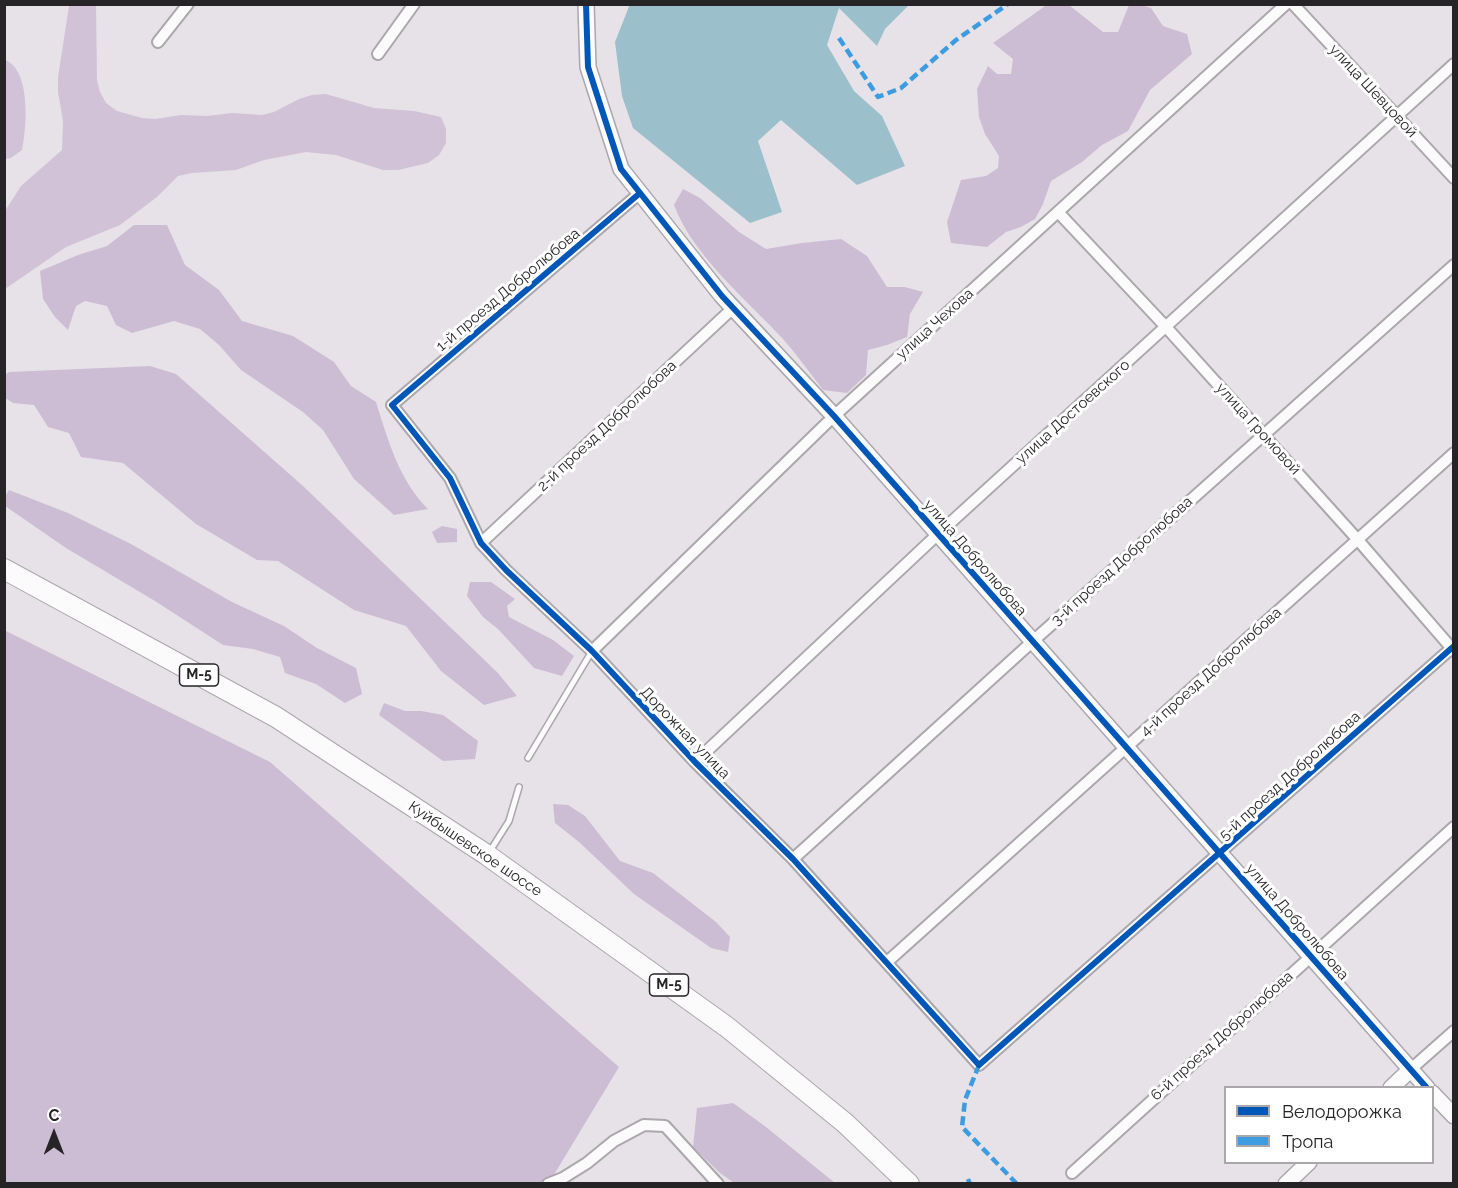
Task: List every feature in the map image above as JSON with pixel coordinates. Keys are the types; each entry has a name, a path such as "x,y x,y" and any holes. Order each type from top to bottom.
{"highway":[{"name":"Куйбышевское шоссе","path":"4,569 276,717 487,855 727,1027 845,1123 909,1184"}],"street":[{"path":"158,42 188,4"},
{"path":"378,54 414,4"},
{"name":"улица Добролюбова","path":"586,4 588,67 621,169 733,308 834,416 1425,1086"},
{"name":"улица Чехова","path":"592,651 834,416 1286,4"},
{"name":"улица Шевцовой","path":"1293,4 1454,178"},
{"name":"улица Достоевского","path":"695,762 938,534 1454,64"},
{"name":"1-й проезд Добролюбова","path":"392,405 640,193"},
{"name":"улица Громовой","path":"1058,212 1166,327 1453,648"},
{"name":"3-й проезд Добролюбова","path":"793,859 1454,265"},
{"name":"2-й проезд Добролюбова","path":"482,543 733,308"},
{"name":"Дорожная улица","path":"392,405 450,478 482,543 506,570 592,651 695,762 793,859 979,1065"},
{"name":"4-й проезд Добролюбова","path":"887,962 1454,453"},
{"name":"5-й проезд Добролюбова","path":"979,1065 1453,648"},
{"name":"6-й проезд Добролюбова","path":"1072,1173 1454,827"},
{"path":"1393,1086 1454,1031"},
{"path":"1434,1095 1454,1116"},
{"path":"548,1184 563,1178 614,1142 644,1125 666,1126 718,1184"},
{"path":"1286,1184 1307,1164"}],"lane":[{"path":"528,758 592,651"},
{"path":"487,855 509,820 519,787"}],"shaded area":[{"path":"1048,4 1069,5 1103,32 1118,32 1129,5 1151,8 1163,26 1187,34 1192,54 1150,90 1128,131 1102,145 1082,162 1051,181 1035,219 1006,232 987,247 951,243 947,222 961,180 986,176 998,168 999,156 985,134 979,117 977,89 988,66 997,74 1011,74 1013,59 993,43"},
{"path":"96,5 97,80 106,103 117,111 155,119 181,115 207,116 232,113 262,115 274,112 299,99 326,94 374,108 414,111 441,117 446,129 446,143 439,155 428,163 398,170 383,170 336,155 306,152 264,160 236,170 178,176 157,197 120,225 66,247 5,289 5,211 21,186 62,150 63,121 58,77 69,6"},
{"path":"5,60 19,75 23,87 26,114 22,150 11,158 5,159"},
{"path":"683,189 700,198 739,232 766,249 841,239 867,256 887,287 905,287 923,292 910,314 907,337 868,350 866,375 847,393 823,390 783,339 722,276 694,242 674,205"},
{"path":"134,225 167,225 185,265 219,290 242,321 293,336 334,362 351,386 376,402 390,445 402,472 418,498 428,509 394,515 354,479 323,430 303,412 241,370 219,345 200,329 174,321 132,333 116,325 107,306 85,301 76,306 68,330 55,317 43,299 40,271 107,246"},
{"path":"150,366 176,374 303,486 497,672 517,696 484,705 441,671 406,626 354,610 278,561 257,560 196,524 123,463 81,457 69,433 48,427 34,405 13,403 5,398 5,375 9,372"},
{"path":"9,490 68,513 131,544 232,602 284,626 317,648 356,668 362,694 345,703 316,684 285,673 280,657 253,649 223,645 66,548 5,506 5,496"},
{"path":"442,526 457,529 457,542 437,543 432,532"},
{"path":"470,582 491,582 515,599 507,606 509,617 553,640 574,656 562,676 534,668 498,629 483,617 467,596"},
{"path":"4,630 270,762 619,1067 549,1183 5,1183"},
{"path":"384,703 405,711 443,715 478,741 475,759 443,761 379,715"},
{"path":"553,804 568,805 585,816 620,861 653,873 716,922 730,937 728,952 711,948 634,894 579,842 555,823"},
{"path":"733,1103 835,1183 734,1183 720,1173 693,1147 697,1108"}],"water":[{"path":"630,4 909,5 885,29 877,46 839,8 827,45 854,91 882,116 905,166 857,185 781,120 758,141 782,212 750,223 633,128 622,96 615,42"}],"marked path":[{"path":"839,38 878,97 901,88 956,40 1008,4"},
{"path":"979,1065 965,1100 962,1127 1017,1184"},
{"path":"968,1179 970,1184"}],"cycle path":[{"path":"586,4 588,67 621,169 722,296 834,416 1425,1086"},
{"path":"640,193 392,405 450,478 481,543 506,570 592,651 695,762 793,859 979,1065 1454,646"}]}
